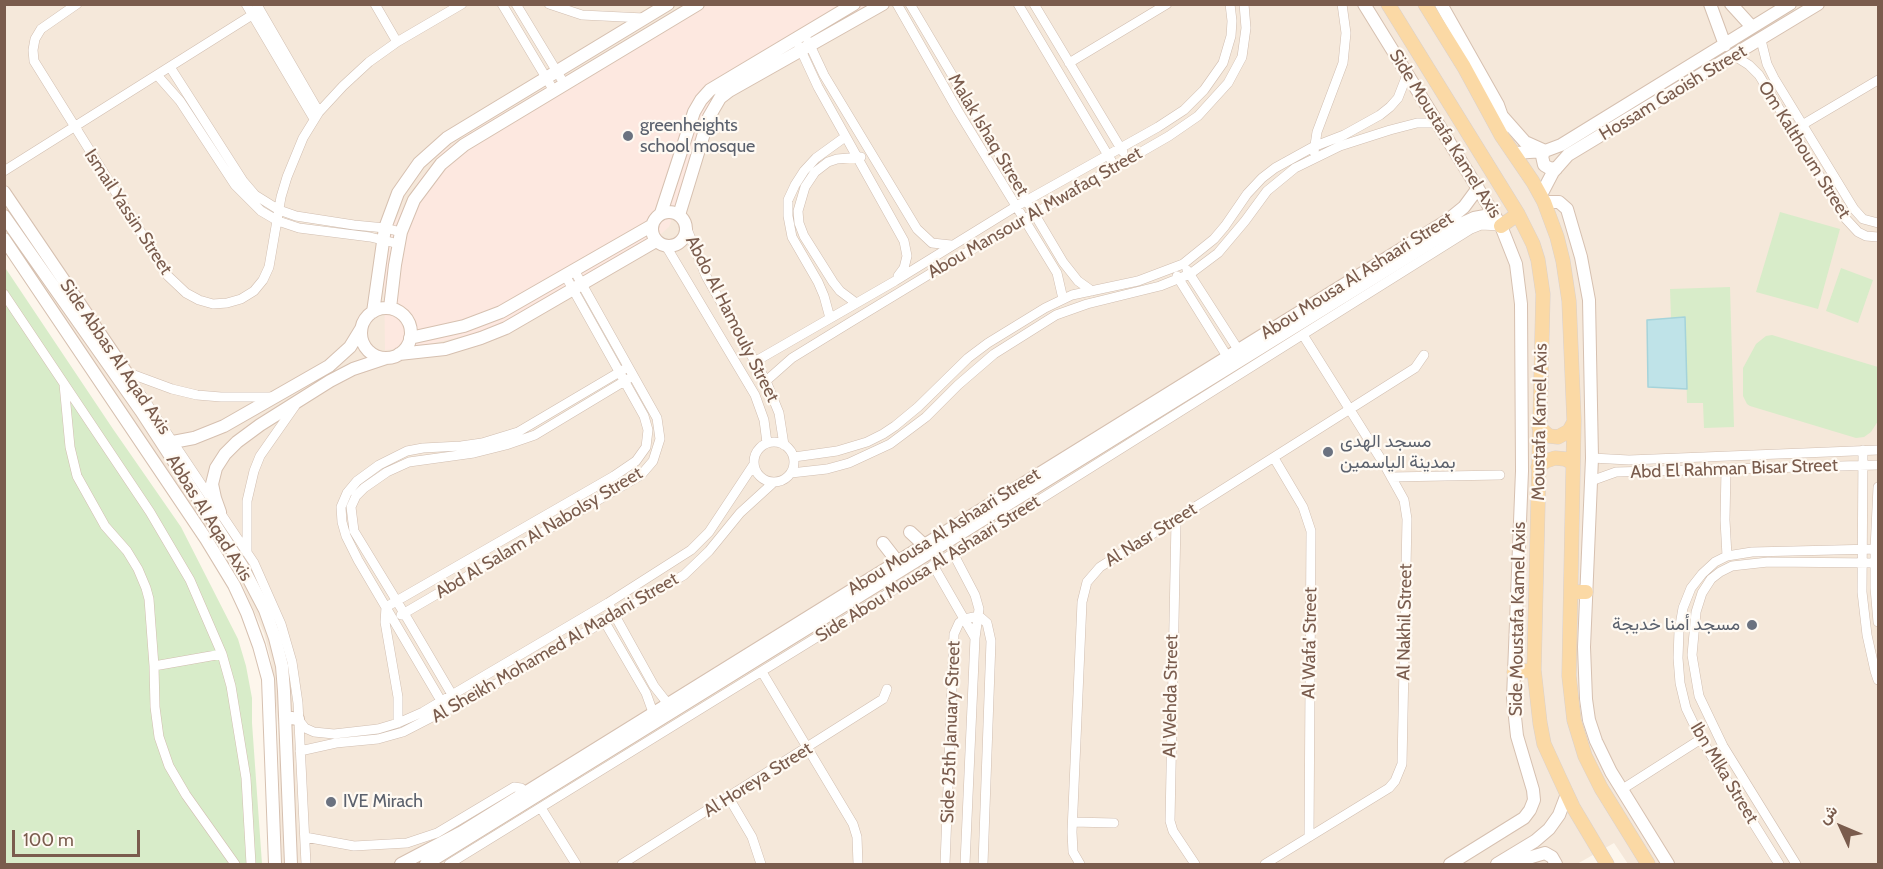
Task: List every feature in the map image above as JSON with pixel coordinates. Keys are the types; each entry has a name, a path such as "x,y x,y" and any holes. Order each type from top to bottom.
{"main road":[{"name":"Moustafa Kamel Axis","path":"1388,4 1518,214 1533,244 1542,286 1534,670 1544,744 1567,795 1607,864"},
{"name":"Moustafa Kamel Axis","path":"1425,4 1501,135 1542,198 1557,237 1567,280 1574,420 1569,676 1579,738 1585,756 1601,788 1648,864"},
{"path":"1502,226 1518,214"},
{"path":"1539,426 1549,436 1558,437 1569,431 1574,420"},
{"path":"1538,467 1555,458 1573,463"},
{"path":"1571,592 1587,592"},
{"path":"1514,672 1534,670"}],"street":[{"name":"Ismail Yassin Street","path":"77,4 41,29 35,39 34,61 168,276 186,293 213,304 228,303 241,298 254,291 263,280 270,267 279,210 294,157 316,115 369,62 397,42 462,4"},
{"path":"246,4 288,67 316,115"},
{"path":"375,4 397,42"},
{"path":"502,4 560,88"},
{"path":"516,4 551,74"},
{"path":"549,4 582,15 644,18"},
{"path":"373,312 384,234 403,185 432,149 668,4"},
{"path":"390,308 400,238 411,207 422,188 452,154 698,4"},
{"path":"661,213 694,112 701,100 721,83 854,4"},
{"path":"679,214 713,107 729,91 883,4"},
{"name":"Malak Ishaq Street","path":"897,4 1015,207 1057,273 1064,299"},
{"name":"Malak Ishaq Street","path":"910,4 1072,274 1092,291"},
{"path":"1018,4 1115,167"},
{"path":"1034,4 1127,160"},
{"path":"1069,63 1167,4"},
{"name":"Abou Mansour Al Mwafaq Street","path":"756,361 895,281 1027,200 1171,119 1196,100 1223,63 1228,50 1232,21 1230,4"},
{"name":"Abou Mansour Al Mwafaq Street","path":"766,381 792,358 849,323 1169,136 1198,116 1228,83 1242,57 1246,28 1244,4"},
{"path":"1315,158 1314,147 1317,132 1343,63 1346,33 1342,4"},
{"name":"Side Moustafa Kamel Axis","path":"1364,4 1502,226 1516,264 1521,304 1522,471 1514,698 1517,736 1533,790 1533,805 1524,818 1450,864"},
{"path":"1441,4 1491,92 1502,116 1525,142 1545,151 1542,156 1544,165 1556,169"},
{"path":"1710,4 1725,45"},
{"path":"1731,4 1752,27"},
{"name":"Hossam Gaoish Street","path":"1514,153 1545,151 1561,146 1790,4"},
{"name":"Hossam Gaoish Street","path":"1542,198 1556,169 1568,155 1818,4"},
{"path":"4,171 252,15 259,7 288,67"},
{"path":"800,36 845,137 904,241 907,256 895,281"},
{"name":"Om Kalthoum Street","path":"1761,40 1767,64 1858,215 1870,222 1878,223"},
{"path":"806,49 921,234 932,243 951,245"},
{"name":"Om Kalthoum Street","path":"1734,55 1759,75 1851,226 1866,236 1878,237"},
{"path":"170,67 243,181 255,195 279,210 296,216 400,238"},
{"path":"157,75 180,101 235,184 261,211 278,221 299,228 384,234"},
{"path":"794,457 837,451 867,442 883,434 906,417 968,358 988,343 1064,299 1138,281 1183,264 1214,238 1262,178 1275,168 1352,130 1390,107 1398,98 1407,75"},
{"path":"1802,125 1878,80"},
{"path":"1634,100 1641,111"},
{"path":"1501,135 1502,116"},
{"path":"791,472 827,469 849,463 890,444 926,417 958,384 994,354 1056,315 1087,304 1124,296 1180,279 1190,274 1218,252 1267,191 1295,168 1340,146 1390,130 1417,123 1437,123"},
{"path":"830,318 821,289 792,237 788,200 804,171 816,158 845,137"},
{"path":"856,303 840,291 833,282 804,236 799,223 798,211 805,187 815,172 828,162 837,159 871,154"},
{"path":"1820,178 1832,171"},
{"name":"Abou Mousa Al Ashaari Street","path":"831,608 853,583 924,545 1004,490 1117,421 1236,358 1448,220 1464,207 1478,188"},
{"name":"Side Abbas Al Aqad Axis","path":"4,192 126,372 145,409 173,442 216,515 247,553 274,605 284,633 295,683 292,718 300,751 306,864"},
{"path":"1542,198 1559,202 1567,209 1585,277 1591,322 1592,458 1585,675 1589,720 1599,748 1622,790 1668,864"},
{"path":"216,515 212,484 216,468 225,454 260,425 298,401 341,375 386,358 399,354 446,349 481,338 525,318 661,243 680,242 687,229 685,221 679,214 668,211 661,213 651,226 519,303 483,319 445,331 410,338"},
{"name":"Abbas Al Aqad Axis","path":"4,216 145,409 216,515 265,610 275,638 292,718 291,864"},
{"name":"Abou Mousa Al Ashaari Street","path":"401,864 439,850 1236,358 1467,220 1489,217 1502,226"},
{"name":"Side Abou Mousa Al Ashaari Street","path":"305,837 339,844 371,846 407,843 439,850 541,808 1471,229 1481,225 1502,226"},
{"path":"651,226 652,234 661,243"},
{"name":"Abdo Al Hamouly Street","path":"687,229 706,276 766,381 779,413 784,445"},
{"path":"12,251 17,249 16,241 19,237"},
{"name":"Abbas Al Aqad Axis","path":"4,239 206,538 234,585 247,613 268,679 275,864"},
{"name":"Abdo Al Hamouly Street","path":"661,243 755,395 764,420 767,443"},
{"path":"931,258 938,269"},
{"path":"1183,264 1236,358"},
{"path":"30,276 34,269 42,271"},
{"path":"1173,269 1236,358"},
{"name":"Abd Al Salam Al Nabolsy Street","path":"393,619 641,475 650,465 658,449 660,430 657,418 626,374 569,273"},
{"path":"4,294 168,541 190,580 222,654 231,686 240,735 249,815 251,864"},
{"path":"173,442 195,438 218,429 328,366 350,347 363,322 378,309 390,308 406,318 411,331 410,338 399,354"},
{"path":"842,311 849,323"},
{"path":"361,329 361,336 367,349 372,354 386,358"},
{"name":"Al Nakhil Street","path":"1265,864 1389,788 1395,781 1402,764 1407,519 1404,500 1303,335"},
{"name":"Al Nasr Street","path":"1080,864 1073,852 1072,822 1084,591 1093,574 1100,567 1415,368 1424,355"},
{"path":"126,372 172,390 196,395 272,397"},
{"path":"458,705 354,531 351,507 356,496 387,472 410,462 474,453 520,436 626,374"},
{"name":"Abd Al Salam Al Nabolsy Street","path":"386,607 631,465 640,457 648,439 646,422 626,374"},
{"path":"64,382 70,447 77,476 105,526 127,551 146,588 149,599 155,707 159,737 169,766 186,795 235,864"},
{"path":"247,553 247,501 254,471 266,447 298,401"},
{"path":"447,711 346,536 341,507 347,493 357,481 379,465 407,451 461,446 520,436"},
{"path":"773,442 784,445 794,457 791,472 784,480 774,482 760,477 754,464 759,449 773,442"},
{"path":"1863,450 1863,614 1878,680"},
{"name":"Abd El Rahman Bisar Street","path":"1592,458 1629,460 1878,450"},
{"path":"640,457 650,465"},
{"name":"Al Wafa' Street","path":"1274,458 1303,507 1311,531 1309,837"},
{"name":"Al Sheikh Mohamed Al Madani Street","path":"300,751 335,738 378,729 415,716 670,565 701,542 754,464"},
{"name":"Abd El Rahman Bisar Street","path":"1591,481 1616,472 1878,465"},
{"path":"1726,469 1726,556"},
{"path":"1391,477 1500,475"},
{"name":"Al Sheikh Mohamed Al Madani Street","path":"292,718 304,728 335,738 389,736 447,711 677,579 698,564 740,513 774,482"},
{"path":"598,484 606,495"},
{"path":"1878,487 1875,549 1878,622"},
{"name":"Al Wehda Street","path":"1176,521 1170,821 1173,831 1196,864"},
{"path":"910,532 924,545"},
{"path":"883,543 897,561"},
{"name":"Ibn Mlka Street","path":"1779,864 1701,739 1686,708 1680,683 1678,658 1683,608 1691,588 1702,574 1726,556 1752,552 1875,549"},
{"path":"1752,552 1753,563"},
{"path":"953,553 979,606 975,638 965,864"},
{"name":"Ibn Mlka Street","path":"1796,864 1708,717 1699,696 1692,655 1696,612 1702,593 1711,579 1732,566 1753,563 1875,563"},
{"path":"933,565 975,638"},
{"path":"608,603 654,686 671,707"},
{"path":"386,607 385,622 398,697 398,723"},
{"path":"598,609 646,693 655,717"},
{"name":"Side 25th January Street","path":"945,864 953,643 956,628 964,619 979,616 987,623 991,641 983,864"},
{"path":"154,666 222,654"},
{"path":"762,672 853,824 857,837 858,864"},
{"name":"Al Horeya Street","path":"622,864 883,699 887,689"},
{"name":"Abou Mousa Al Ashaari Street","path":"426,864 439,850 526,792 655,717"},
{"path":"1622,790 1701,739"},
{"path":"1497,864 1535,841 1549,829 1559,815 1567,795"},
{"path":"948,797 967,797"},
{"path":"729,798 752,837 761,864"},
{"path":"541,808 576,864"},
{"path":"1072,822 1114,824"},
{"path":"966,834 984,834"},
{"path":"1506,864 1545,853 1552,857 1556,864"}],"shaded area":[{"path":"4,5 1878,5 1878,864 1628,864 1614,843 1577,864 281,864 278,723 271,660 264,633 235,569 147,443 5,229"},
{"path":"684,5 868,5 729,85 716,97 669,227 661,234 573,286 489,330 417,347 385,350 384,272 394,223 419,180 442,152 466,135"}],"green space":[{"path":"1780,212 1840,229 1818,309 1756,292"},
{"path":"4,266 181,527 238,639 252,698 262,864 5,864"},
{"path":"1841,268 1873,280 1858,323 1826,311"},
{"path":"1730,287 1734,427 1704,428 1703,403 1687,403 1685,318 1671,318 1670,289"},
{"path":"1772,335 1878,367 1878,421 1871,432 1864,437 1856,438 1747,404 1743,396 1743,368 1756,344 1766,336"}],"water":[{"path":"1685,317 1687,389 1648,387 1647,320"}],"place":[{"name":"greenheights school mosque","path":"628,136"},
{"name":"مسجد الهدى بمدينة الياسمين","path":"1328,452"},
{"name":"مسجد أمنا خديجة","path":"1752,625"},
{"name":"IVE Mirach","path":"331,802"}]}
